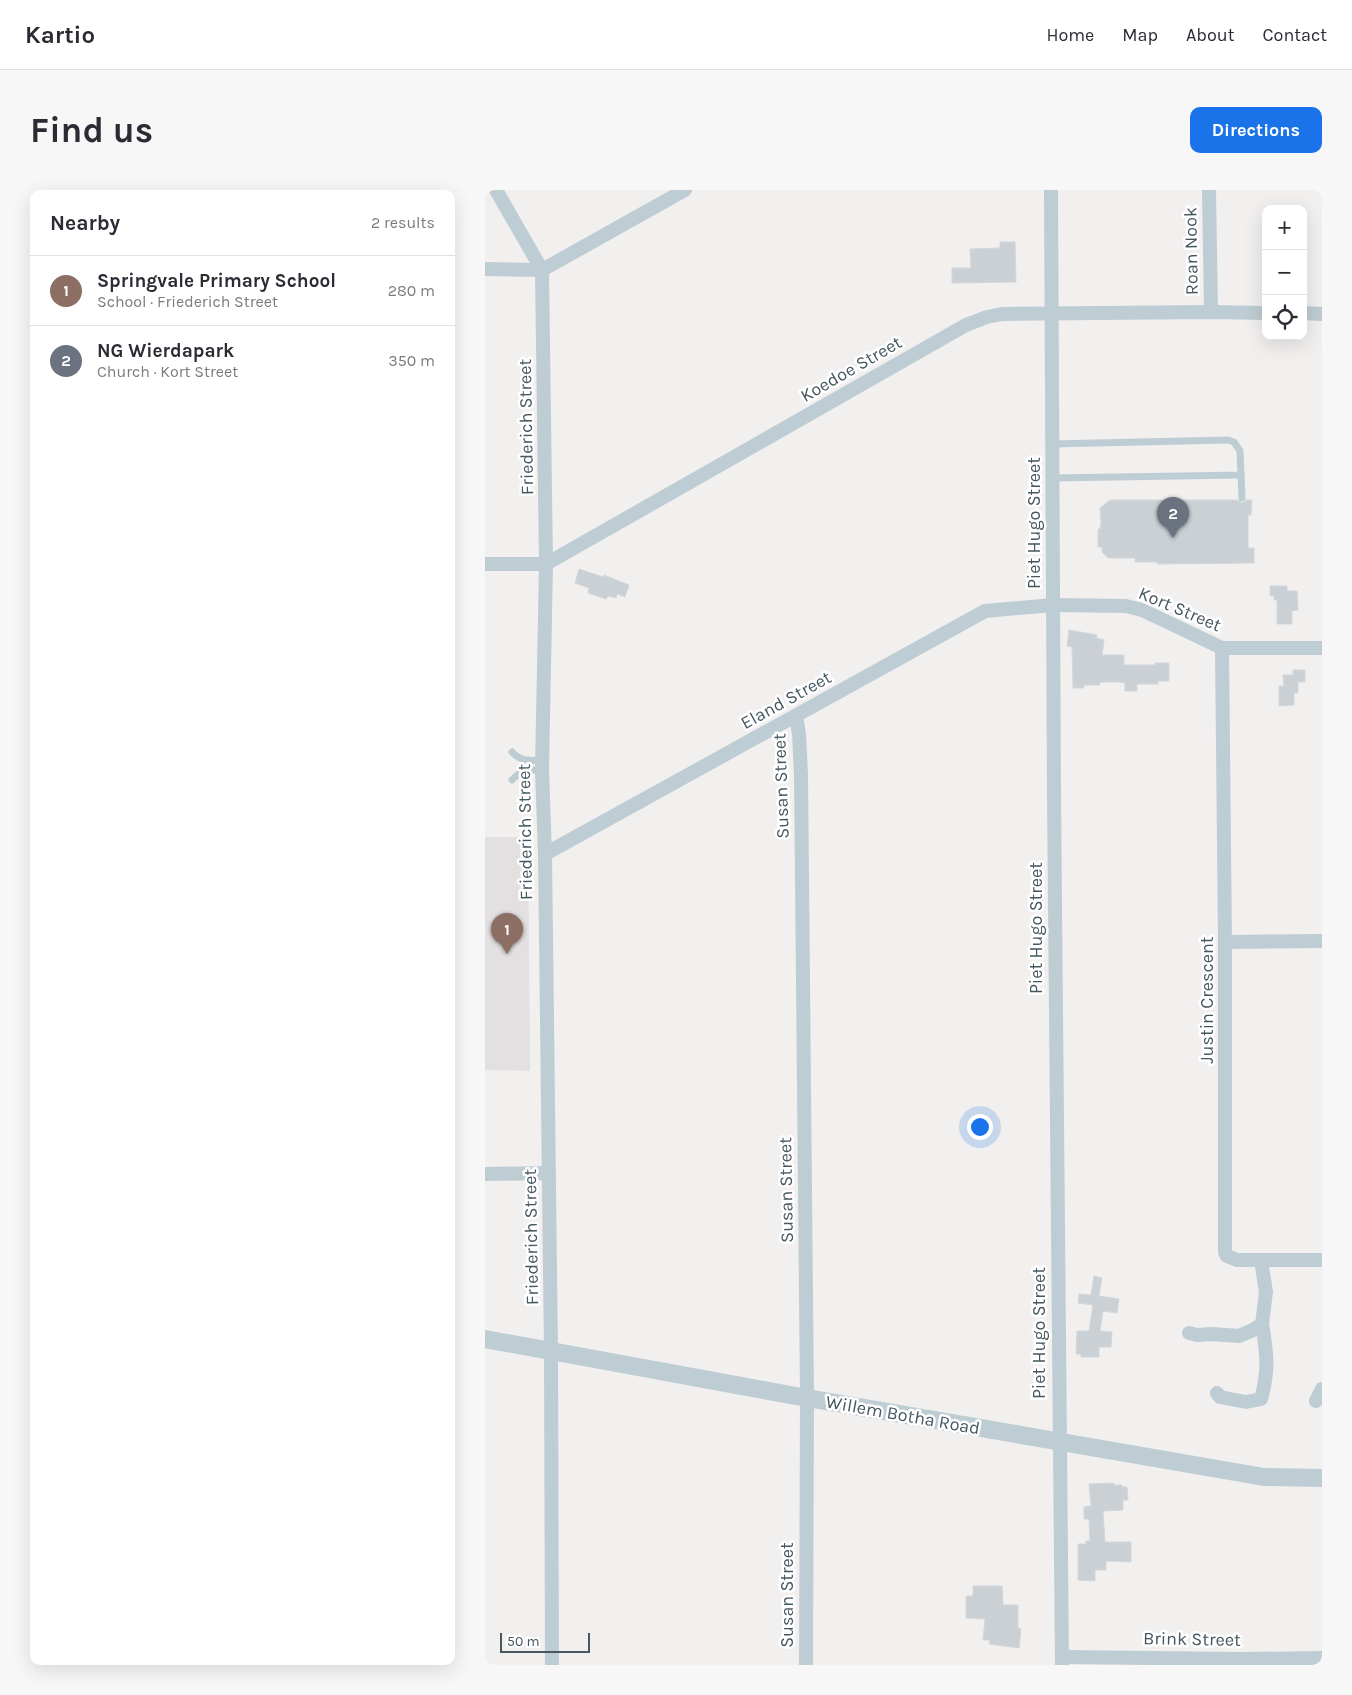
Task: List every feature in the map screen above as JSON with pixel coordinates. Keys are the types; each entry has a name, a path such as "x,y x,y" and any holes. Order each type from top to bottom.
{"street":[{"name":"Friederich Street","path":"496,190 542,270 546,564 543,765 551,1352 552,1665"},
{"path":"485,269 542,270 685,190"},
{"name":"Piet Hugo Street","path":"1051,190 1062,1661"},
{"name":"Roan Nook","path":"1209,190 1211,312"},
{"name":"Koedoe Street","path":"485,564 546,564 966,325 993,315 1262,313"},
{"path":"1307,314 1322,314"},
{"name":"Kort Street","path":"1053,605 1127,606 1135,608 1222,648 1322,648"},
{"name":"Eland Street","path":"545,854 979,613 990,610 1053,605"},
{"name":"Justin Crescent","path":"1222,648 1225,942 1225,1252 1227,1256 1237,1260 1322,1260"},
{"name":"Susan Street","path":"796,716 801,774 807,1398 806,1665"},
{"path":"1225,942 1322,941"},
{"path":"485,1174 548,1173"},
{"path":"1217,1394 1220,1398 1246,1402 1261,1399 1267,1374 1265,1344 1261,1324 1266,1292 1261,1260"},
{"path":"1189,1333 1197,1336 1211,1334 1239,1336 1261,1324"},
{"name":"Willem Botha Road","path":"485,1339 807,1398 1264,1477 1322,1478"},
{"name":"Brink Street","path":"1062,1661 1243,1662 1322,1658"}],"lane":[{"path":"1052,444 1228,440 1234,442 1240,451 1241,498"},
{"path":"1052,478 1241,475"},
{"path":"512,752 517,758 543,765"},
{"path":"512,780 521,771 543,765"}],"shaded area":[{"path":"485,837 528,837 530,1071 485,1070"}],"building":[{"path":"1000,242 1015,242 1016,282 952,283 952,268 971,268 970,249 1000,248"},
{"path":"1110,500 1237,500 1242,503 1252,500 1251,515 1248,515 1248,548 1254,548 1254,563 1157,564 1157,562 1135,562 1135,558 1108,558 1102,552 1102,547 1098,547 1098,529 1100,529 1101,523 1100,508"},
{"path":"579,569 603,577 604,575 629,585 625,597 617,594 616,598 608,596 606,599 588,593 589,588 575,583"},
{"path":"1270,586 1287,586 1287,591 1297,591 1298,610 1292,611 1292,624 1277,624 1277,600 1274,600 1274,596 1270,596"},
{"path":"1069,630 1097,635 1096,638 1104,640 1102,655 1124,655 1124,665 1169,663 1169,681 1158,681 1158,684 1137,684 1137,691 1125,691 1125,683 1118,682 1100,682 1100,685 1084,685 1084,688 1073,688 1072,647 1067,646"},
{"path":"1293,670 1305,670 1305,682 1298,682 1298,693 1294,693 1294,705 1279,706 1279,686 1284,686 1283,675 1293,675"},
{"path":"1094,1276 1102,1278 1099,1296 1119,1299 1117,1313 1103,1311 1100,1331 1112,1332 1111,1347 1099,1347 1099,1357 1081,1357 1081,1354 1076,1354 1077,1331 1089,1331 1093,1305 1078,1303 1079,1294 1091,1295"},
{"path":"1114,1483 1114,1485 1127,1487 1128,1500 1123,1500 1123,1510 1103,1511 1105,1542 1131,1542 1131,1562 1106,1561 1106,1570 1095,1570 1095,1581 1078,1580 1078,1544 1086,1544 1086,1541 1090,1541 1089,1519 1084,1519 1084,1507 1091,1506 1089,1484"},
{"path":"973,1586 1002,1586 1003,1605 1018,1605 1018,1628 1021,1629 1019,1648 989,1644 990,1640 983,1640 985,1619 966,1618 966,1596 973,1596"}],"place":[{"name":"NG Wierdapark","path":"1173,538"},
{"name":"Springvale Primary School","path":"507,954"}]}
